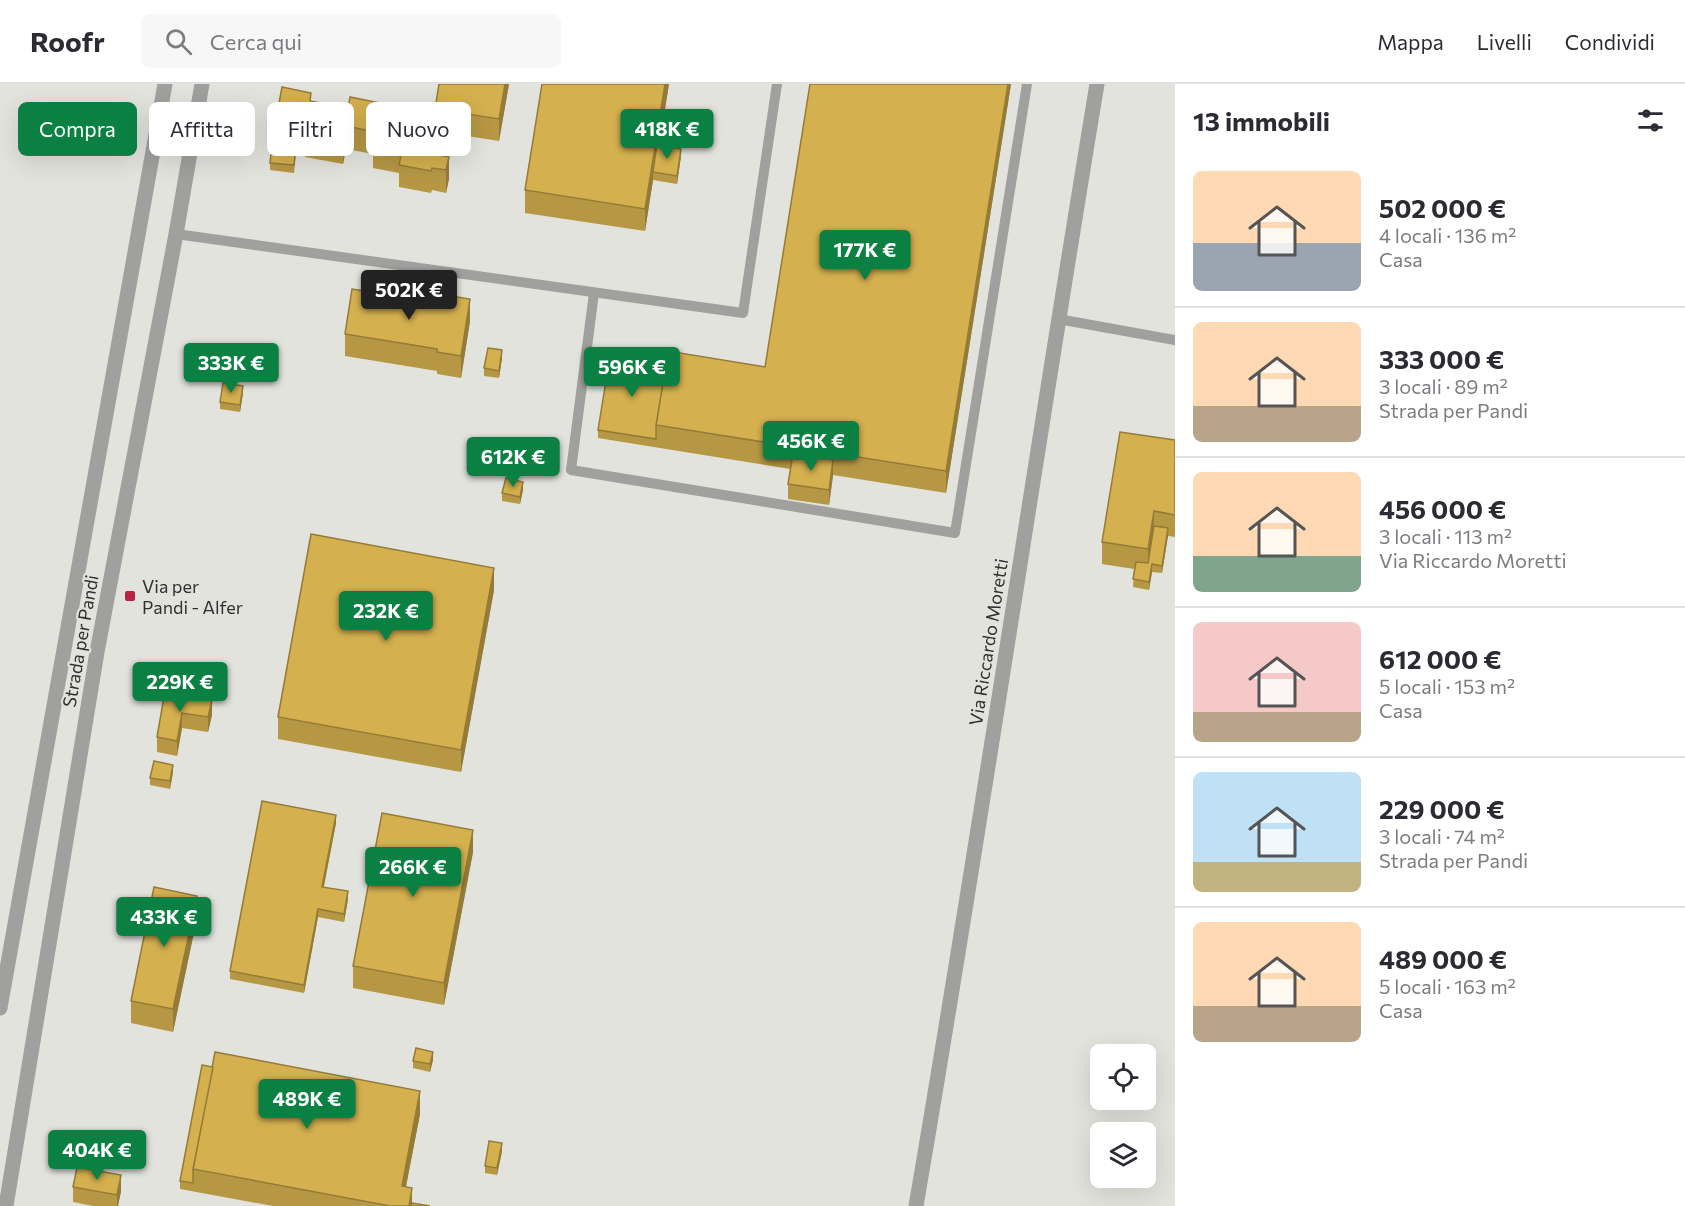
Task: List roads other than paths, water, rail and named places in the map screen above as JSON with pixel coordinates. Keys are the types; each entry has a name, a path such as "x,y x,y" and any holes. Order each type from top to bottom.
{"street":[{"name":"Strada per Pandi","path":"0,1008 165,84"},
{"name":"Strada per Pandi","path":"6,1206 97,651 202,84"},
{"name":"Via Riccardo Moretti","path":"916,1206 960,948 1097,84"}],"lane":[{"path":"176,234 743,313 777,84"},
{"path":"594,292 571,470 955,533 1027,84"},
{"path":"1058,319 1175,339"}],"place":[{"name":"Via per Pandi - Alfer","path":"130,596"}]}
